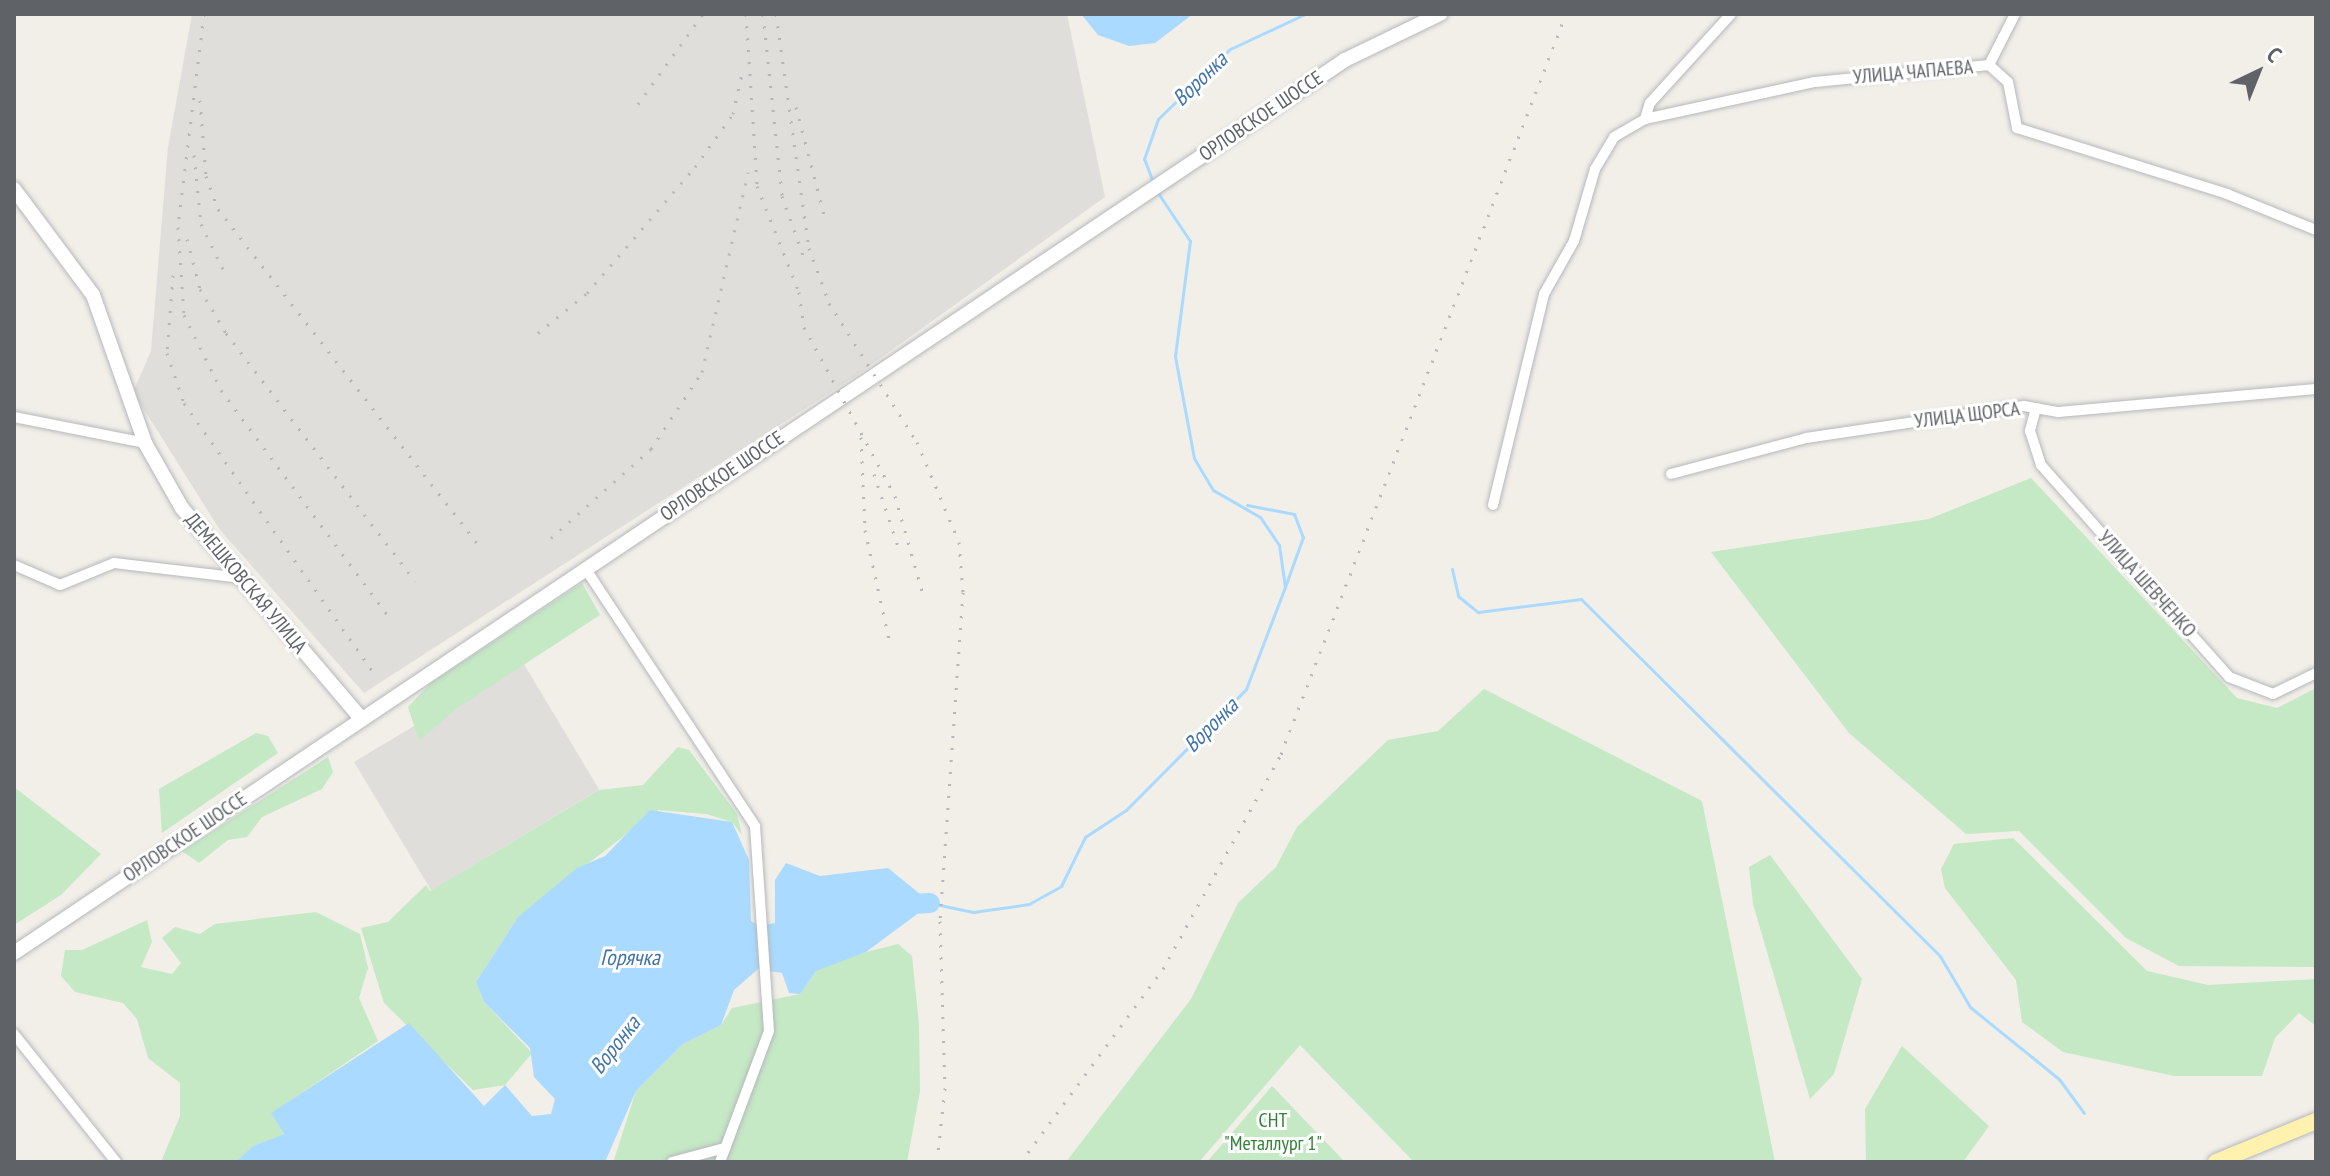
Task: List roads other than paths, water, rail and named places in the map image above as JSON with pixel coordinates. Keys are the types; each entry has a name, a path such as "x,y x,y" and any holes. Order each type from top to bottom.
{"main road":[{"name":"ОРЛОВСКОЕ ШОССЕ","path":"14,953 359,716 1345,60 1440,14"},
{"name":"ДЕМЕШКОВСКАЯ УЛИЦА","path":"14,189 93,295 145,443 182,508 359,716"},
{"path":"2216,1162 2316,1121"}],"street":[{"path":"1493,505 1550,278 1574,241 1604,153 1622,130 1645,119 1650,103 1731,14"},
{"path":"1989,65 2015,14"},
{"name":"УЛИЦА ЧАПАЕВА","path":"1645,119 1815,82 1989,65 2008,82 2017,128 2227,194 2316,230"},
{"name":"УЛИЦА ЩОРСА","path":"1671,474 1806,438 2036,408 2058,412 2316,389"},
{"name":"УЛИЦА ШЕВЧЕНКО","path":"2036,408 2030,431 2041,465 2229,677 2273,694 2316,673"},
{"path":"14,417 145,443"},
{"path":"14,565 60,585 114,563 242,578"},
{"path":"585,568 755,826 769,970 769,1031 720,1162"},
{"path":"14,1034 116,1162"},
{"path":"672,1162 725,1148"}],"water":[{"path":"1081,14 1193,14 1155,43 1129,46 1098,35"},
{"name":"Горячка","path":"650,810 732,822 749,860 751,921 759,926 775,923 775,880 786,863 820,876 888,868 920,894 920,912 866,952 816,971 800,994 789,993 782,973 758,969 734,990 721,1025 683,1044 636,1091 605,1162 236,1162 253,1146 284,1134 271,1113 409,1023 484,1106 505,1085 532,1116 551,1114 555,1099 534,1077 530,1048 484,1002 476,982 518,917 577,868 605,856"}],"waterway":[{"name":"Воронка","path":"1153,182 1144,159 1158,119 1230,49 1305,14"},
{"name":"Воронка","path":"930,903 973,912 1029,904 1061,886 1085,837 1126,810 1246,689 1285,587 1279,545 1260,517 1213,490 1194,458 1175,356 1190,241 1158,193"},
{"path":"1247,505 1294,514 1303,537 1285,587"},
{"path":"1452,569 1458,596 1478,612 1581,599 1940,956 1970,1007 2059,1079 2084,1113"},
{"name":"Воронка","path":"893,905 930,903"}],"railway":[{"path":"204,14 178,227 184,315 221,390 388,616"},
{"path":"638,104 703,14"},
{"path":"746,14 757,186 799,292 804,327 895,496 923,594"},
{"path":"763,14 782,196 805,261"},
{"path":"776,14 809,248 829,303 917,442 959,542 963,592 940,921 945,1088 937,1162"},
{"path":"1021,1162 1163,969 1281,754 1566,14"},
{"path":"538,333 587,293 695,167 733,114 743,69"},
{"path":"200,100 206,176 218,209 478,544"},
{"path":"796,107 825,218"},
{"path":"194,155 201,224 223,269"},
{"path":"551,538 651,449 702,372 748,172"},
{"path":"187,239 200,289 226,333 415,581"},
{"path":"173,275 167,353 184,403 373,672"},
{"path":"861,437 865,530 889,639"},
{"path":"874,474 898,546"}],"park label":[{"name":"СНТ \"Металлург 1\"","path":"1273,1132"}]}
